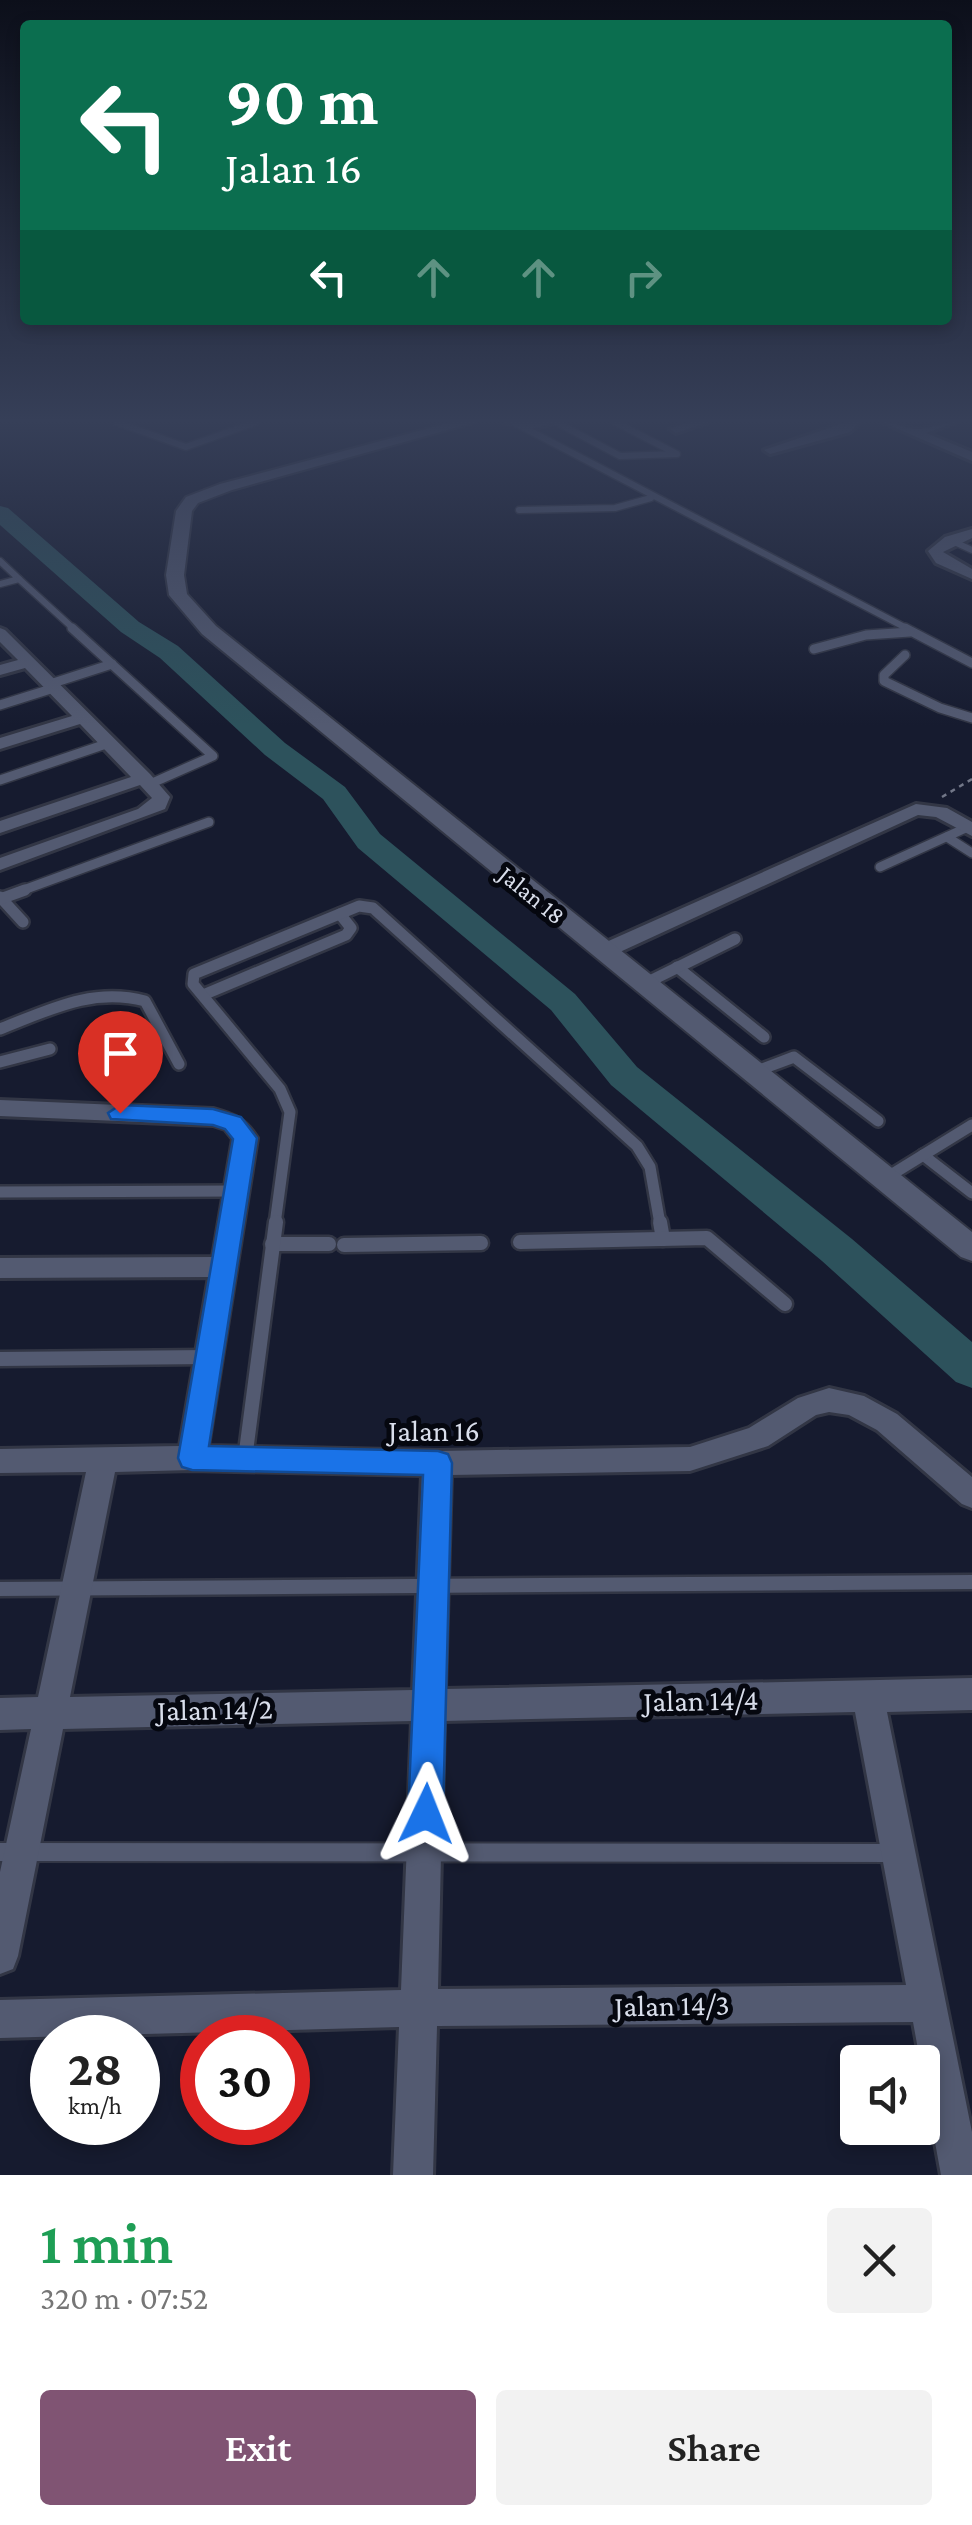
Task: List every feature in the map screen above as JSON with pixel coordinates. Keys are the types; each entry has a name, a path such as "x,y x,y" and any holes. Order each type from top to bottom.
{"street":[{"name":"Jalan 18","path":"182,524 174,575 178,595 209,630 972,1249"},
{"path":"972,533 935,550 936,556 972,575"},
{"path":"0,864 159,805 161,797 1,634"},
{"path":"0,670 28,662"},
{"path":"0,744 84,718"},
{"path":"0,827 147,781"},
{"path":"602,952 916,809 928,807 970,828"},
{"path":"0,1108 192,1116 233,1123 245,1138 192,1458"},
{"path":"0,1268 226,1267"},
{"name":"Jalan 16","path":"0,1461 192,1458 438,1463 690,1459 758,1438 808,1406 830,1400 854,1404 887,1422 972,1495"},
{"path":"0,1956 11,1852 53,1712 103,1460"},
{"path":"413,2175 438,1463"},
{"name":"Jalan 14/4","path":"429,1705 972,1694"},
{"path":"868,1696 962,2175"},
{"name":"Jalan 14/2","path":"0,1714 429,1705"},
{"name":"Jalan 14/3","path":"0,2019 419,2008 926,2002"}],"lane":[{"path":"701,524 972,664"},
{"path":"950,540 972,550"},
{"path":"0,561 213,756 147,781"},
{"path":"0,584 18,579"},
{"path":"814,649 876,633 914,632"},
{"path":"906,655 884,676 884,682 972,718"},
{"path":"0,705 112,664"},
{"path":"0,780 109,743"},
{"path":"23,922 0,898 209,822"},
{"path":"880,867 970,828"},
{"path":"948,838 972,853"},
{"path":"244,1460 288,1126 287,1100 192,980 202,968 359,906 373,908 637,1146 650,1166 664,1239"},
{"path":"204,995 346,935 351,928 340,914"},
{"path":"642,985 735,939"},
{"path":"677,967 764,1037"},
{"path":"0,1029 88,995 110,992 133,996 145,1001 179,1064"},
{"path":"0,1062 50,1049"},
{"path":"754,1072 794,1057 878,1122"},
{"path":"886,1178 972,1125"},
{"path":"923,1155 972,1193"},
{"path":"0,1192 236,1191"},
{"path":"520,1242 707,1238 717,1242 784,1304"},
{"path":"344,1244 481,1243"},
{"path":"272,1244 330,1244"},
{"path":"0,1359 208,1356"},
{"path":"0,1589 972,1582"},
{"path":"11,1852 898,1853"}],"path":[{"path":"928,807 972,779"}],"waterway":[{"path":"12,524 130,627 169,652 275,749 334,793 369,841 563,1002 624,1076 837,1250 972,1369"}],"route":[{"path":"120,1113 213,1117 233,1123 245,1138 192,1458 438,1463 426,1814"}]}
